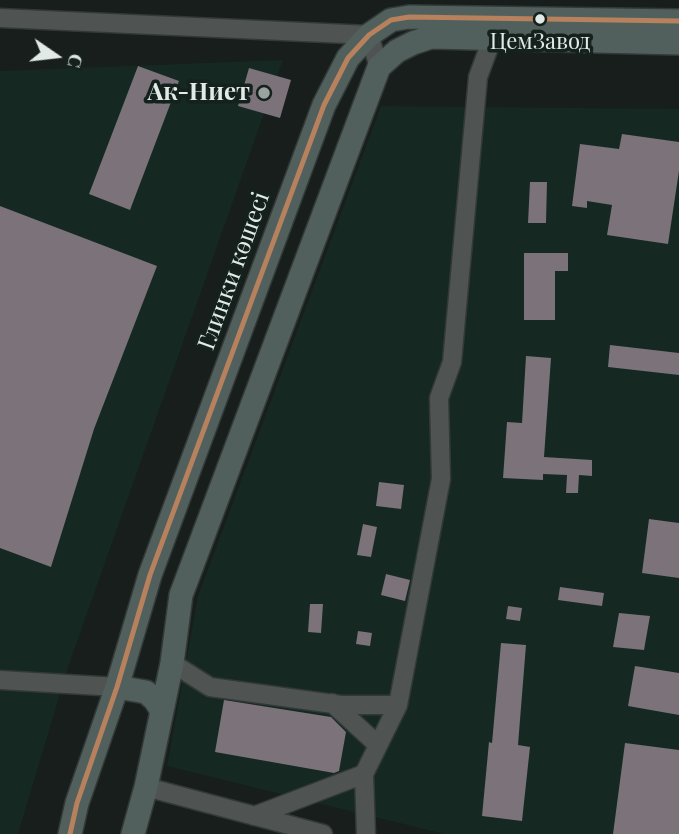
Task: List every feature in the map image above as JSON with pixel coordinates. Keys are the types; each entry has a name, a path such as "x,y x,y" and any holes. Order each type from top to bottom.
{"main road":[{"name":"Глинки көшесі","path":"70,834 77,803 117,687 150,575 324,105 348,58 369,35 391,20 409,17 679,21"},
{"path":"133,834 146,787 172,663 181,595 379,67 397,51 431,37 679,43"},
{"path":"117,687 146,692 162,711"}],"lane":[{"path":"0,18 369,35 379,67"},
{"path":"366,834 363,774 398,705 441,479 439,398 452,362 478,77 492,38"},
{"path":"172,663 210,687 332,704 398,705"},
{"path":"0,680 117,687"},
{"path":"332,704 378,745"},
{"path":"254,816 363,774"},
{"path":"146,787 323,834"}],"shaded area":[{"path":"283,60 67,670 18,834 0,834 0,71"},
{"path":"381,106 679,109 679,834 444,834 167,766 198,596"}],"building":[{"path":"138,66 179,81 130,210 89,194"},
{"name":"Ак-Ниет","path":"249,68 291,80 280,118 238,106"},
{"path":"622,134 679,142 679,171 668,244 607,235 612,205 587,201 587,208 572,206 580,144 619,149"},
{"path":"530,182 547,182 546,223 528,223"},
{"path":"0,206 157,266 94,429 51,567 0,548"},
{"path":"524,253 568,253 568,271 555,271 555,320 524,320"},
{"path":"610,345 679,353 679,375 608,367"},
{"path":"526,356 551,358 544,457 592,460 592,476 579,475 578,493 566,493 567,475 543,474 543,480 503,478 507,422 522,423"},
{"path":"379,482 404,485 401,509 376,506"},
{"path":"649,519 679,523 679,578 642,573"},
{"path":"363,524 377,527 371,557 357,555"},
{"path":"386,574 410,580 405,601 381,595"},
{"path":"560,587 604,593 602,606 558,600"},
{"path":"310,604 323,604 321,633 308,632"},
{"path":"508,606 522,608 520,621 506,619"},
{"path":"619,613 650,616 644,650 613,647"},
{"path":"358,631 372,633 370,646 356,644"},
{"path":"501,643 526,645 518,745 530,747 522,821 482,816"},
{"path":"635,666 679,673 679,715 628,706"},
{"path":"224,700 331,717 346,732 339,771 334,773 215,752"},
{"path":"625,743 679,750 679,834 613,834"}],"transit line":[{"path":"70,834 77,803 117,687 150,575 324,105 348,58 369,35 391,20 409,17 679,21"}],"place":[{"name":"ЦемЗавод","path":"540,19"},
{"name":"Ак-Ниет","path":"264,93"}]}
